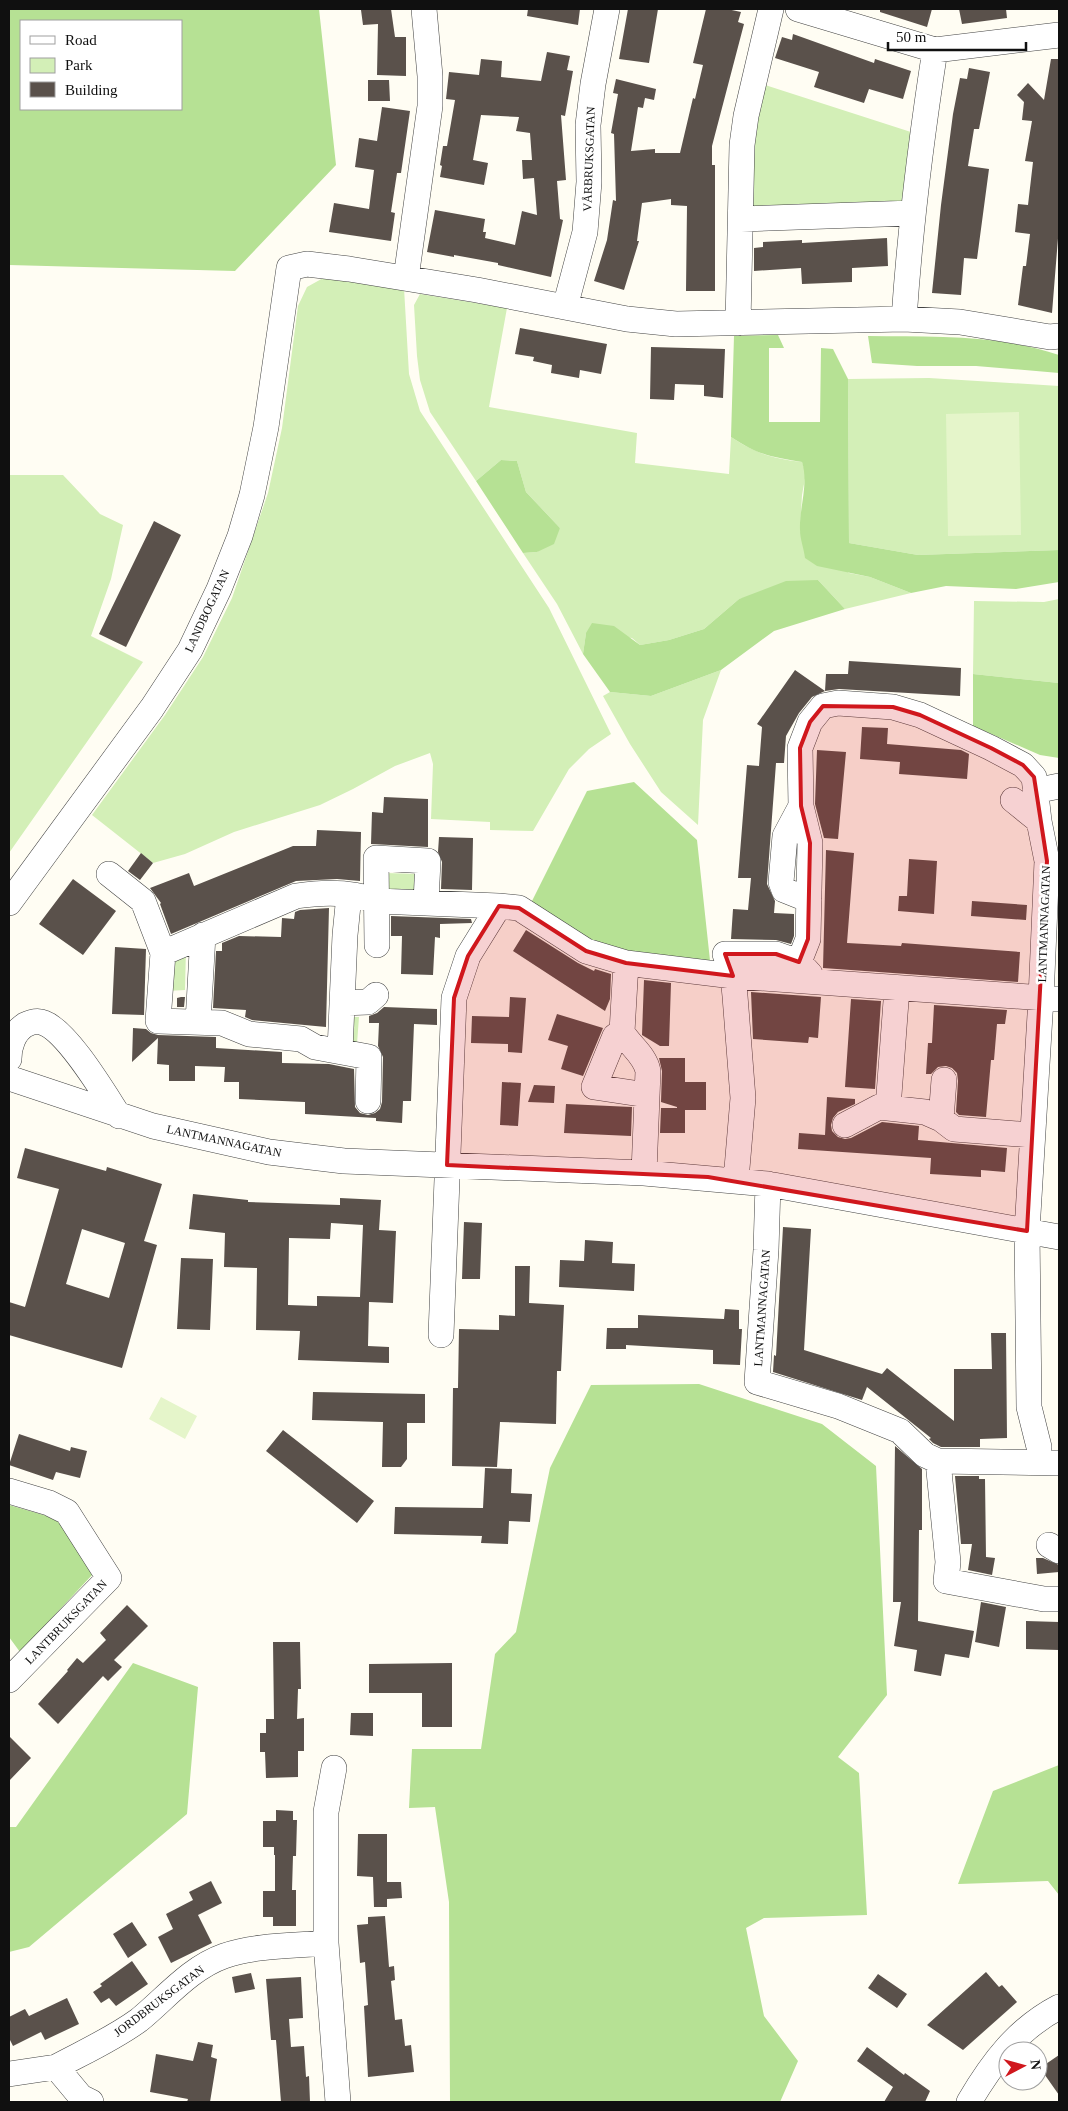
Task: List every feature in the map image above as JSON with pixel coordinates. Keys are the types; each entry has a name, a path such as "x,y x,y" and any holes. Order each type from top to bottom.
{"street":[{"path":"424,9 430,76 430,106 406,278 627,319 676,324 904,319 960,322 1050,338 1059,336"},
{"name":"VÅRBRUKSGATAN","path":"565,307 585,232 589,182 588,125 593,84 607,9"},
{"path":"738,324 742,145 746,116 771,9"},
{"path":"798,9 935,50 1059,35"},
{"path":"904,319 913,213 924,119 935,50"},
{"path":"741,219 913,213"},
{"name":"LANDBOGATAN","path":"9,903 152,708 190,650 219,589 240,536 252,495 266,427 289,268 306,264 406,278"},
{"name":"LANTMANNAGATAN","path":"799,962 808,939 810,843 801,806 800,748 810,722 823,706 838,703 892,707 920,715 1023,765 1047,788 1039,821 1047,861 1050,998 1032,1135 1027,1231 1029,1407 1039,1447"},
{"path":"1013,800 1039,821"},
{"path":"378,945 376,858 428,861 426,902"},
{"path":"110,874 143,901 163,952 158,1021 222,1024 249,1034 301,1039 315,1048 369,1057 368,1101"},
{"name":"LANTMANNAGATAN","path":"163,952 296,896 319,892 364,896 377,901 519,908 586,951 626,963 733,976 1050,998"},
{"path":"340,1052 345,935 349,895"},
{"path":"441,1335 454,998 468,956 499,906"},
{"path":"198,1022 203,935"},
{"path":"736,1180 743,1098 733,976 725,954 776,954 799,962 818,982"},
{"path":"626,963 622,1032 627,1042 646,1062 648,1071 644,1173"},
{"path":"888,1108 897,988"},
{"path":"342,1004 368,1002 376,995"},
{"path":"9,1069 9,1049 19,1030 34,1022 44,1022 62,1035 120,1116"},
{"path":"622,1032 615,1036 594,1087 647,1095"},
{"name":"LANTMANNAGATAN","path":"9,1069 120,1116 153,1126 269,1152 344,1160 644,1173 736,1180 768,1184 1059,1237"},
{"path":"941,1119 944,1080"},
{"path":"845,1125 879,1107 925,1112 941,1119 954,1129 1032,1135"},
{"name":"LANTMANNAGATAN","path":"768,1184 766,1250 756,1382 838,1406 900,1431 925,1455 938,1462"},
{"path":"1059,1463 938,1462 948,1562 946,1581 1044,1599 1059,1599"},
{"name":"LANTBRUKSGATAN","path":"9,1491 49,1503 67,1512 109,1578 9,1680"},
{"path":"334,1768 326,1812 326,1943 338,2102"},
{"name":"JORDBRUKSGATAN","path":"9,2074 56,2067 114,2036 138,2020 196,1970 223,1956 252,1949 326,1943"},
{"path":"969,2102 989,2068 1011,2043 1033,2024 1059,2007"},
{"path":"56,2067 81,2097 91,2102"}],"highlighted area":[{"path":"823,706 893,707 920,715 1023,765 1034,777 1047,861 1027,1231 708,1177 447,1165 454,998 468,956 499,906 519,908 586,951 626,963 733,976 725,954 776,954 799,962 808,939 810,843 801,806 800,748 810,722"}],"green space":[{"path":"9,9 319,9 336,165 235,271 9,265"},
{"path":"762,84 914,133 906,201 755,212 750,200 750,154"},
{"path":"325,277 404,288 409,374 420,411 549,608 611,734 589,749 569,769 533,831 490,830 490,822 431,819 433,764 430,753 395,766 320,805 234,832 185,854 153,863 92,815 165,715 203,657 232,598 268,493 282,428 298,306 307,287"},
{"path":"420,294 507,308 489,407 637,433 635,463 729,474 731,437 749,448 765,454 781,459 802,462 806,473 802,495 800,531 849,573 870,577 911,593 845,609 818,580 739,599 704,629 669,640 640,645 632,638 586,633 583,654 557,604 523,553 537,552 560,528 526,492 517,461 501,460 476,481 430,412 420,380 417,356 414,305"},
{"path":"778,335 784,348 769,348 769,422 820,422 821,348 833,349 848,379 849,543 918,555 1059,550 1059,582 1016,589 946,586 911,593 870,577 817,566 805,558 800,530 804,487 802,462 765,454 749,448 731,437 734,336"},
{"path":"868,336 965,338 1012,343 1059,355 1059,373 976,366 917,366 872,363"},
{"path":"929,378 1059,386 1059,550 918,555 849,543 848,379"},
{"path":"1019,412 1021,535 948,536 946,414"},
{"path":"501,460 517,461 526,492 560,528 554,544 537,552 523,553 476,481"},
{"path":"9,475 63,475 100,514 123,525 111,579 91,636 143,662 9,853"},
{"path":"818,580 845,609 774,631 721,670 651,696 610,692 583,654 586,633 592,623 614,626 640,645 669,640 704,629 739,599 786,581"},
{"path":"1059,599 1059,683 973,674 974,601 1044,602"},
{"path":"721,670 703,720 698,825 661,792 630,744 603,696 610,692 651,696"},
{"path":"973,674 1059,683 1059,758 1040,755 973,726"},
{"path":"634,782 697,840 712,979 613,965 529,907 587,791"},
{"path":"385,873 419,874 418,896 385,894"},
{"path":"186,948 185,990 167,991 169,958"},
{"path":"346,1017 359,1017 357,1044 345,1043"},
{"path":"699,1384 822,1424 876,1466 887,1695 838,1757 859,1773 867,1915 764,1918 746,1928 764,2016 798,2061 780,2102 450,2102 449,1902 435,1807 409,1808 412,1749 481,1749 495,1654 516,1632 550,1468 591,1385"},
{"path":"161,1397 197,1416 185,1439 149,1419"},
{"path":"9,1505 61,1520 93,1574 20,1652 9,1637"},
{"path":"133,1663 198,1687 187,1814 29,1947 9,1952 9,1827 16,1827"},
{"path":"1059,1765 1059,1895 1048,1881 958,1884 993,1791"}],"building":[{"path":"391,9 395,37 406,37 406,76 377,75 378,24 363,25 361,10"},
{"path":"528,9 580,9 578,25 527,16"},
{"path":"628,9 658,9 649,63 619,59"},
{"path":"706,9 727,9 741,12 738,22 744,24 712,146 712,165 715,165 715,291 686,291 687,206 671,205 671,199 642,203 637,241 639,241 624,290 594,281 607,240 613,200 616,201 614,134 611,133 618,94 613,93 616,79 656,89 654,100 645,98 643,108 638,107 631,151 655,149 655,153 680,153 703,65 693,63"},
{"path":"880,9 932,9 927,27 880,12"},
{"path":"959,9 1006,9 1007,18 962,24"},
{"path":"793,34 874,63 875,59 911,71 903,99 869,89 864,103 814,87 819,72 775,58 782,37 792,40"},
{"path":"547,52 570,56 567,70 573,71 565,116 561,115 566,180 557,181 560,219 563,220 551,277 498,265 498,263 427,252 435,210 485,219 483,232 486,232 485,238 515,245 522,211 537,215 534,178 523,179 522,160 532,160 530,133 516,131 519,117 481,115 473,160 488,163 484,185 440,177 442,166 440,165 443,146 447,146 455,100 446,99 449,72 479,75 481,59 502,61 501,77 541,81"},
{"path":"1051,59 1059,59 1059,226 1052,313 1018,305 1023,266 1026,266 1030,234 1015,232 1018,204 1028,205 1033,162 1025,161 1032,121 1022,120 1024,102 1017,95 1028,83 1044,100"},
{"path":"969,68 990,72 979,129 974,129 968,166 989,169 977,259 964,258 961,295 932,293 953,114 960,78 967,79"},
{"path":"368,80 389,80 390,101 368,101"},
{"path":"382,107 410,111 401,173 397,173 391,212 395,213 391,241 329,232 334,203 369,209 374,170 355,167 359,138 377,141"},
{"path":"887,238 888,266 852,268 852,282 802,284 801,268 754,271 754,248 763,247 763,242 802,240 802,243"},
{"path":"520,328 607,344 601,374 580,370 579,378 551,373 552,365 533,361 534,357 515,354"},
{"path":"651,347 725,349 723,398 704,396 704,385 675,384 674,400 650,399"},
{"path":"154,521 181,535 126,647 99,634"},
{"path":"849,661 961,668 960,696 839,689 825,691 826,674 848,674"},
{"path":"795,670 825,691 812,697 799,713 786,736 784,763 776,763 767,884 775,901 774,913 794,914 794,936 791,944 776,940 731,939 733,909 748,910 751,878 738,878 747,765 759,766 762,727 757,724"},
{"path":"862,727 888,728 887,744 961,750 969,754 967,779 899,774 900,762 860,759"},
{"path":"817,750 846,752 838,839 824,838 815,804"},
{"path":"384,797 428,799 428,847 371,844 372,812 383,813"},
{"path":"317,830 361,832 360,881 337,879 296,881 171,934 161,903 150,888 189,873 194,886 293,846 316,846"},
{"path":"439,837 473,838 472,890 441,889 442,862 438,852"},
{"path":"826,850 854,853 847,943 901,946 902,943 1020,952 1018,982 823,968"},
{"path":"141,853 153,863 140,880 128,871"},
{"path":"909,859 937,861 934,914 898,911 899,896 907,896"},
{"path":"73,879 116,911 83,955 39,924"},
{"path":"972,901 1027,905 1026,920 971,916"},
{"path":"329,908 326,1027 252,1020 245,1017 246,1010 213,1008 216,951 222,951 222,943 239,936 281,937 282,918 294,919 295,912 300,910"},
{"path":"391,916 471,919 472,923 440,924 440,938 435,937 433,975 401,974 402,936 391,936"},
{"path":"526,930 578,963 594,971 595,969 611,974 610,999 605,1011 513,951"},
{"path":"115,947 146,949 144,1015 112,1014"},
{"path":"644,980 671,983 669,1046 660,1046 642,1035"},
{"path":"751,992 821,997 818,1038 809,1037 808,1043 753,1039"},
{"path":"185,997 184,1007 177,1007 177,998"},
{"path":"510,997 526,998 522,1053 508,1052 508,1044 471,1043 472,1016 509,1017"},
{"path":"851,999 881,1001 875,1089 845,1087"},
{"path":"934,1005 1007,1010 1005,1024 997,1024 994,1060 991,1060 986,1117 959,1115 956,1112 958,1081 957,1073 952,1068 946,1066 938,1067 931,1074 926,1074 928,1043 932,1043"},
{"path":"384,1007 437,1009 437,1025 414,1024 411,1101 403,1101 402,1123 376,1121 376,1118 305,1114 305,1102 239,1099 239,1082 224,1082 225,1067 195,1066 195,1081 169,1081 169,1065 157,1064 158,1038 132,1062 133,1028 146,1029 158,1035 216,1037 216,1048 282,1052 282,1063 329,1064 354,1069 355,1107 360,1113 368,1115 380,1109 382,1102 383,1057 378,1046 379,1023 369,1023 369,1016 377,1013"},
{"path":"557,1014 603,1028 583,1076 561,1069 568,1046 548,1040"},
{"path":"659,1058 685,1058 685,1082 706,1082 706,1110 685,1110 685,1133 660,1133 661,1108 677,1107 661,1102 662,1071"},
{"path":"502,1082 521,1083 518,1126 500,1125"},
{"path":"534,1085 555,1086 554,1103 528,1102"},
{"path":"827,1097 855,1099 855,1104 838,1112 833,1118 832,1131 838,1137 851,1138 882,1122 919,1126 918,1140 1007,1148 1005,1172 981,1170 981,1177 930,1174 931,1158 798,1149 799,1133 825,1135"},
{"path":"566,1104 632,1107 631,1136 564,1133"},
{"path":"25,1148 106,1171 107,1167 162,1184 144,1241 157,1245 122,1368 9,1335 9,1302 25,1307 59,1189 17,1178","holes":["82,1229 125,1243 109,1298 66,1284"]},
{"path":"193,1194 248,1200 248,1202 340,1205 340,1198 381,1200 379,1230 396,1231 393,1303 369,1302 368,1346 389,1347 389,1363 298,1360 300,1331 256,1330 257,1268 224,1267 225,1233 189,1229","holes":["331,1223 363,1225 360,1297 317,1296 317,1306 288,1305 289,1238 330,1239"]},
{"path":"464,1222 482,1223 480,1279 462,1279"},
{"path":"783,1227 811,1229 804,1350 882,1374 887,1368 954,1421 954,1369 992,1369 991,1333 1006,1333 1007,1438 980,1439 980,1447 941,1447 933,1443 929,1439 931,1438 867,1387 862,1400 773,1372 774,1355 776,1356"},
{"path":"585,1240 613,1242 612,1263 635,1264 634,1291 559,1287 560,1260 584,1261"},
{"path":"181,1258 213,1259 210,1330 177,1329"},
{"path":"515,1266 530,1266 529,1303 564,1305 561,1371 557,1371 556,1424 500,1422 497,1467 452,1466 453,1388 458,1388 459,1329 499,1330 499,1315 515,1316"},
{"path":"725,1309 739,1310 739,1329 742,1329 740,1365 713,1364 713,1350 626,1345 626,1349 606,1349 607,1328 638,1328 638,1315 724,1319"},
{"path":"313,1392 425,1394 425,1423 407,1423 407,1459 401,1467 382,1467 383,1422 312,1420"},
{"path":"283,1430 374,1501 357,1523 266,1451"},
{"path":"19,1434 70,1451 71,1447 87,1451 80,1478 56,1472 53,1480 9,1465"},
{"path":"895,1446 922,1469 922,1530 919,1530 918,1621 974,1631 969,1658 945,1654 941,1676 914,1671 917,1650 894,1646 901,1602 893,1602"},
{"path":"485,1468 512,1469 511,1493 532,1494 530,1522 509,1521 508,1544 481,1543 482,1536 394,1534 395,1507 483,1508"},
{"path":"955,1476 979,1476 979,1479 985,1479 986,1557 995,1558 992,1575 968,1570 972,1544 961,1544"},
{"path":"1036,1558 1043,1558 1059,1565 1059,1572 1037,1574"},
{"path":"981,1602 1006,1607 999,1647 975,1642"},
{"path":"127,1605 148,1626 114,1660 122,1667 108,1681 103,1676 58,1724 38,1704 68,1671 77,1658 83,1663 106,1640 100,1633"},
{"path":"1026,1621 1059,1622 1059,1650 1026,1649"},
{"path":"273,1642 300,1642 301,1689 298,1689 297,1719 304,1718 304,1751 298,1751 298,1777 266,1778 265,1752 260,1752 260,1733 266,1733 266,1719 274,1719"},
{"path":"452,1663 452,1727 422,1727 422,1693 369,1693 369,1664"},
{"path":"351,1713 373,1713 373,1736 350,1735"},
{"path":"9,1736 31,1758 9,1781"},
{"path":"276,1810 293,1811 293,1820 297,1820 296,1856 293,1856 292,1890 296,1890 296,1926 273,1926 273,1917 263,1917 263,1891 275,1891 275,1855 274,1847 263,1847 263,1821 276,1821"},
{"path":"358,1834 387,1834 387,1882 401,1882 402,1898 387,1899 387,1907 374,1907 373,1877 357,1876"},
{"path":"211,1881 222,1903 198,1915 212,1943 171,1963 158,1937 173,1929 166,1914 193,1900 189,1892"},
{"path":"385,1916 389,1967 394,1966 395,1980 391,1981 395,2020 402,2019 405,2046 411,2045 414,2072 368,2077 364,2006 368,2005 365,1962 360,1963 357,1925 368,1924 368,1917"},
{"path":"132,1922 147,1945 128,1958 113,1934"},
{"path":"132,1961 148,1984 116,2006 109,1998 101,2003 93,1992 102,1986 100,1984"},
{"path":"986,1972 999,1987 1002,1985 1017,2002 963,2050 927,2025"},
{"path":"251,1973 255,1989 235,1993 232,1977"},
{"path":"878,1974 907,1994 897,2008 868,1988"},
{"path":"301,1977 303,2018 289,2019 291,2047 304,2046 306,2077 309,2076 310,2102 281,2102 276,2040 271,2040 266,1979"},
{"path":"67,1998 79,2024 45,2040 41,2032 13,2046 9,2038 9,2017 25,2009 29,2016"},
{"path":"198,2042 213,2045 211,2057 217,2059 210,2102 187,2102 188,2099 150,2092 156,2054 193,2061"},
{"path":"867,2047 904,2075 905,2073 930,2091 925,2102 884,2102 893,2087 857,2061"},
{"path":"1059,2055 1059,2095 1048,2079 1048,2063"}]}
